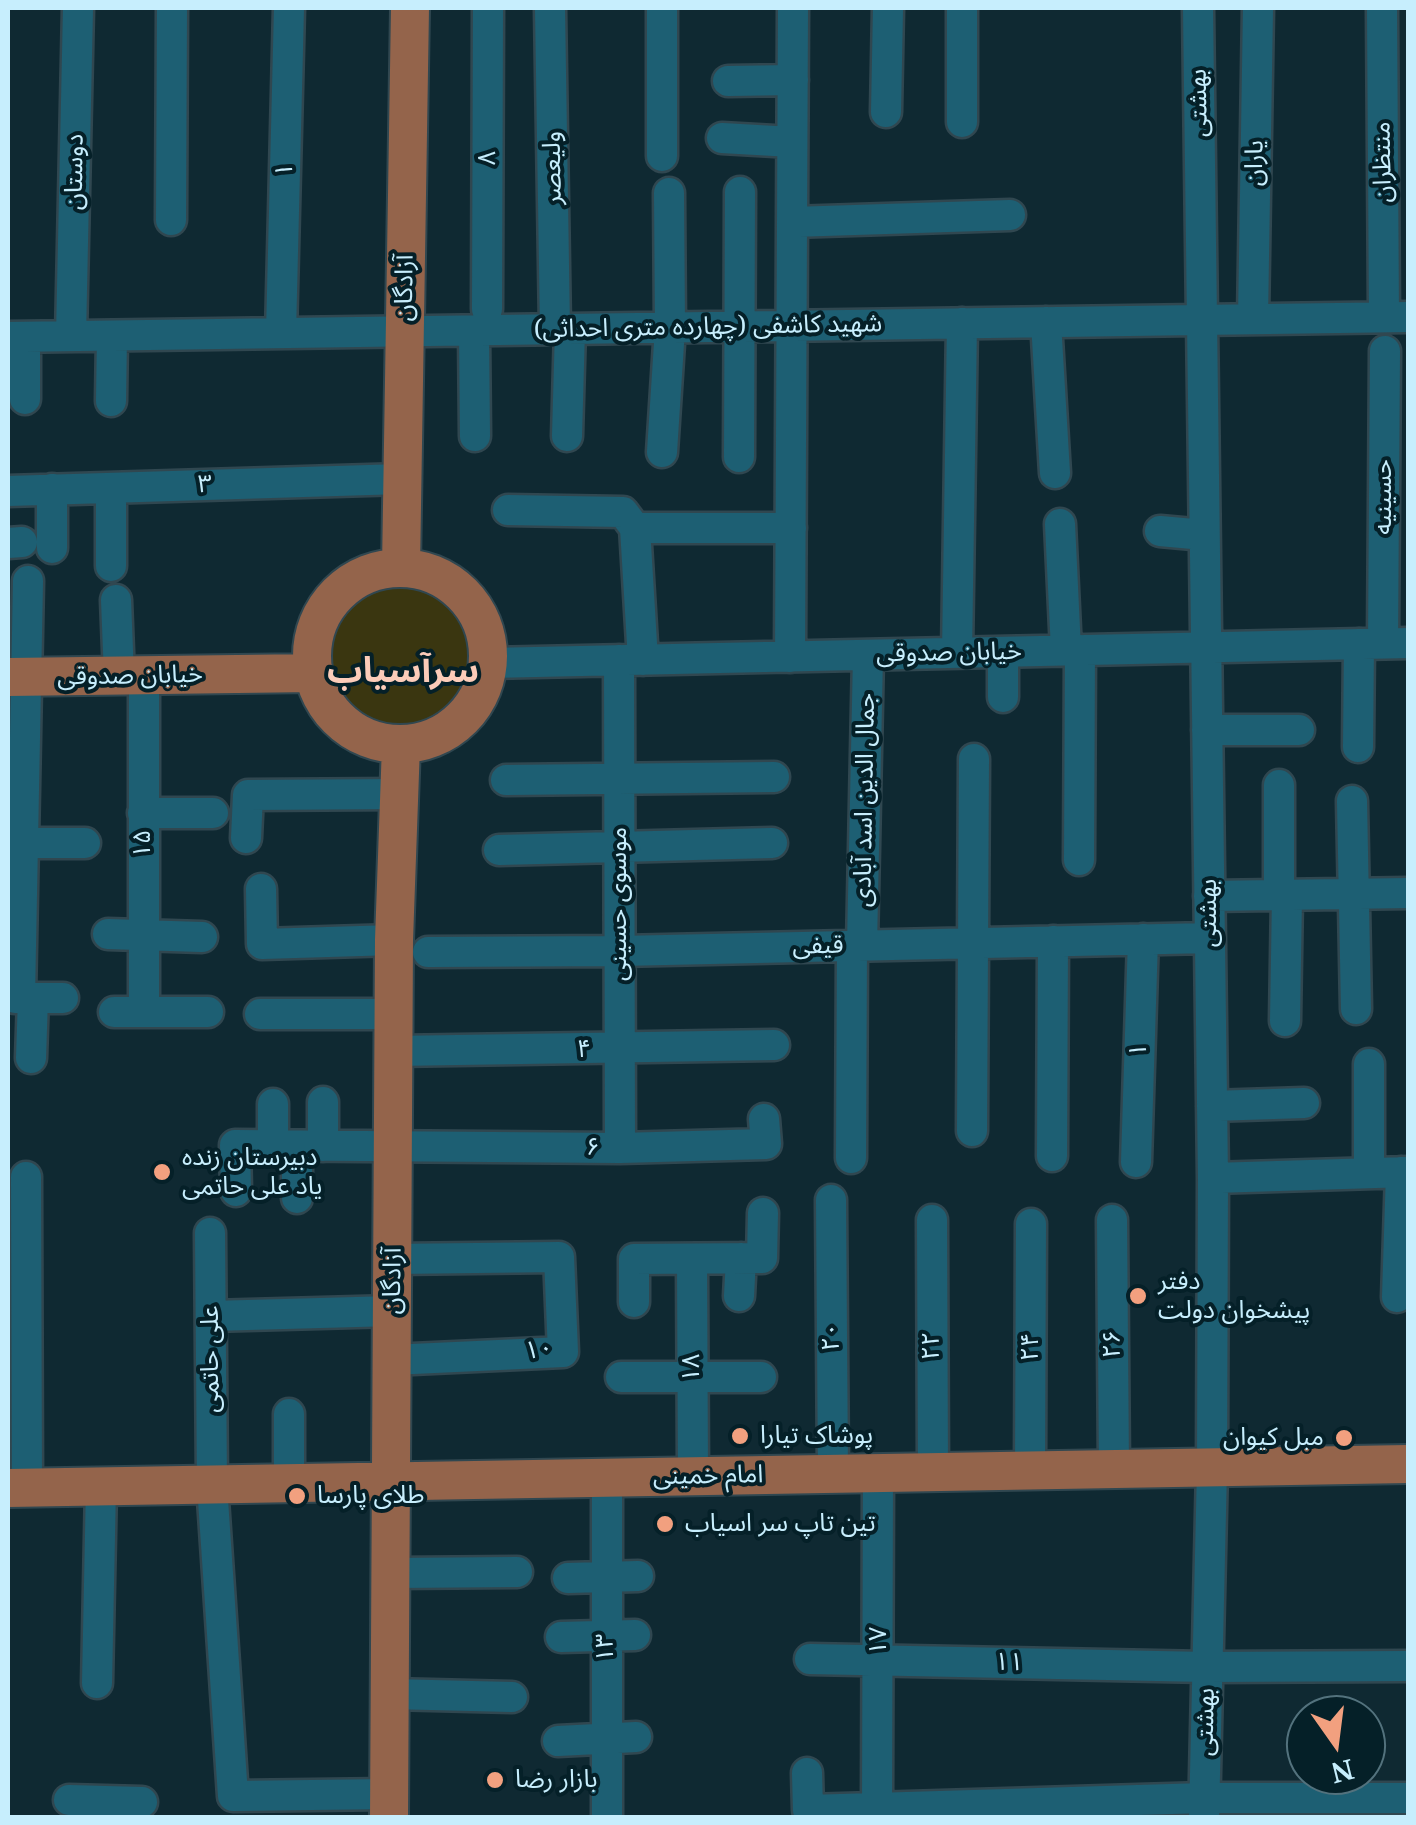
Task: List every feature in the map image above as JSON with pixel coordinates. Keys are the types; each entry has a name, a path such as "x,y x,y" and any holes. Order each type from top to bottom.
{"main road":[{"name":"آزادگان","path":"401,568 410,8"},
{"path":"401,568 424,571 465,596 483,628 488,663 483,688 470,711 451,729 428,740 402,745 377,742 345,724 321,696 313,673 312,647 318,622 332,600 351,583 375,572 401,568"},
{"name":"خیابان صدوقی","path":"17,677 313,673"},
{"name":"آزادگان","path":"390,1806 394,1052 395,1014 411,946 400,794 402,745"},
{"name":"امام خمینی","path":"17,1488 1408,1464"}],"street":[{"name":"دوستان","path":"71,336 78,8"},
{"path":"171,220 172,8"},
{"name":"۱","path":"281,334 289,8"},
{"name":"۸","path":"475,436 488,8"},
{"name":"ولیعصر","path":"550,8 567,436"},
{"path":"662,8 662,156"},
{"path":"790,656 793,8"},
{"path":"886,112 888,8"},
{"path":"962,8 962,122"},
{"name":"بهشتی","path":"1198,8 1213,1178 1212,1468 1204,1808"},
{"name":"یاران","path":"1253,319 1258,8"},
{"name":"منتظران","path":"1382,8 1396,317"},
{"path":"728,81 792,80"},
{"path":"722,138 792,142"},
{"path":"739,458 740,192"},
{"path":"662,452 670,328 669,193"},
{"path":"792,222 1010,215"},
{"name":"شهید کاشفی (چهارده متری احداثی)","path":"16,337 404,332 480,320 562,329 1396,317"},
{"path":"1046,322 1056,473"},
{"path":"957,653 962,323"},
{"path":"111,402 112,336"},
{"path":"16,337 25,399"},
{"name":"حسینیه","path":"1358,747 1384,644 1385,351"},
{"name":"۳","path":"8,490 402,479"},
{"path":"111,566 112,488"},
{"path":"27,544 52,489"},
{"path":"508,510 623,512 635,528 791,528"},
{"path":"1060,524 1073,650 1079,860"},
{"name":"موسوی حسینی","path":"620,1148 619,778 631,660 635,528"},
{"path":"1160,531 1204,535"},
{"path":"28,580 17,677 15,843 31,998 31,1058"},
{"path":"116,600 131,676"},
{"name":"خیابان صدوقی","path":"488,663 1384,644"},
{"path":"1002,697 1004,652"},
{"name":"جمال الدین اسد آبادی","path":"851,1158 868,655"},
{"name":"۱۵","path":"131,676 144,812 144,935 129,1012 208,1012"},
{"path":"1207,730 1299,730"},
{"path":"972,1132 974,759"},
{"path":"506,780 774,776"},
{"path":"1280,785 1285,1022"},
{"path":"246,838 248,794 400,794"},
{"path":"1352,800 1356,1009"},
{"path":"144,812 212,814"},
{"path":"15,843 86,842"},
{"path":"499,850 772,843"},
{"name":"قیفی","path":"261,889 262,944 620,951 1209,938"},
{"path":"1209,896 1408,893"},
{"path":"108,934 202,936"},
{"name":"۱","path":"1136,1162 1142,939"},
{"path":"1052,941 1052,1156"},
{"path":"260,1014 395,1014"},
{"name":"۴","path":"394,1052 774,1045"},
{"path":"1368,1064 1369,1174"},
{"path":"296,1198 297,1146 323,1102"},
{"path":"273,1104 297,1146"},
{"path":"1212,1106 1304,1104"},
{"name":"۶","path":"394,1147 766,1144 764,1118"},
{"path":"236,1191 235,1145 394,1147"},
{"path":"1213,1178 1405,1172 1397,1298"},
{"path":"17,1488 26,1177"},
{"name":"۲۰","path":"831,1200 833,1474"},
{"path":"634,1302 634,1259 762,1258 763,1213"},
{"name":"۲۲","path":"932,1220 933,1472"},
{"name":"۲۶","path":"1112,1220 1114,1469"},
{"name":"۲۴","path":"1030,1471 1032,1224"},
{"name":"علی حاتمی","path":"210,1233 212,1485 233,1796 390,1806"},
{"name":"۱۰","path":"391,1360 563,1352 559,1258 394,1259"},
{"path":"739,1296 741,1258"},
{"name":"۱۸","path":"692,1259 693,1476"},
{"path":"211,1316 392,1311"},
{"path":"621,1376 762,1377"},
{"path":"288,1414 289,1483"},
{"name":"۱۷","path":"877,1808 878,1474"},
{"name":"۱۳","path":"607,1478 606,1577 620,1636 621,1738 607,1818"},
{"path":"97,1683 101,1486"},
{"path":"392,1573 517,1572"},
{"path":"568,1578 638,1576"},
{"path":"561,1637 620,1636"},
{"name":"۱۱","path":"810,1659 1207,1667"},
{"path":"1207,1667 1408,1666"},
{"path":"391,1694 512,1696"},
{"path":"558,1740 621,1738"},
{"path":"806,1773 808,1810 1204,1808 1408,1798"},
{"path":"69,1800 123,1808"}],"shaded area":[{"path":"399,584 427,589 452,605 468,630 473,658 468,686 452,711 427,727 399,732 371,727 346,711 330,686 325,658 330,630 346,605 371,589"}],"place":[{"name":"دبیرستان زنده یاد علی حاتمی","path":"162,1172"},
{"name":"دفتر پیشخوان دولت","path":"1138,1296"},
{"name":"پوشاک تیارا","path":"740,1436"},
{"name":"مبل کیوان","path":"1344,1438"},
{"name":"طلای پارسا","path":"297,1496"},
{"name":"تین تاپ سر اسیاب","path":"665,1524"},
{"name":"بازار رضا","path":"495,1780"}],"district":[{"name":"سرآسیاب","path":"403,672"}]}
